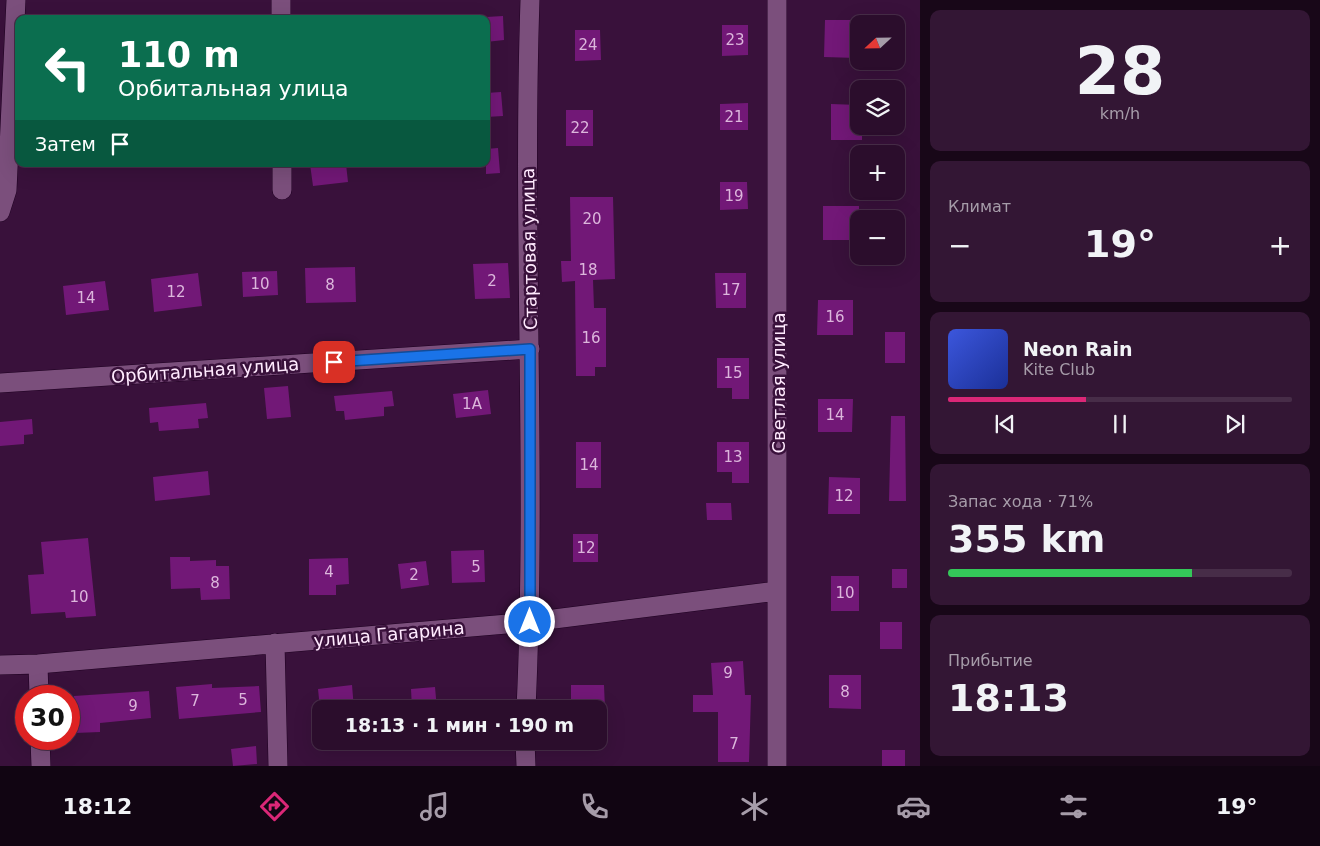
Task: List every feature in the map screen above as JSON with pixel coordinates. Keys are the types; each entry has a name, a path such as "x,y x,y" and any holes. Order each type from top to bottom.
{"street":[{"path":"15,15 16,0"},
{"path":"280,0 281,15"},
{"name":"Стартовая улица","path":"526,700 530,622 530,349 527,93 530,0"},
{"name":"Светлая улица","path":"777,0 777,766"},
{"path":"0,212 3,208 7,190 15,21"},
{"path":"282,167 282,190"},
{"name":"Орбитальная улица","path":"0,383 530,349"},
{"name":"улица Гагарина","path":"0,665 38,664 530,622 777,591"},
{"path":"275,643 278,766"},
{"path":"38,664 39,685"},
{"path":"40,750 41,766"},
{"path":"525,750 526,766"}],"building":[{"path":"503,16 504,40 490,42 490,17"},
{"path":"825,20 850,20 850,58 824,57"},
{"path":"722,25 748,25 748,55 722,56"},
{"path":"575,30 600,30 601,60 575,61"},
{"path":"501,92 503,116 490,117 490,93"},
{"path":"748,103 748,130 720,130 720,104"},
{"path":"831,104 850,105 850,135 862,135 862,140 831,140"},
{"path":"566,110 593,110 593,146 566,146"},
{"path":"498,148 500,173 486,174 486,167 490,167 490,149"},
{"path":"310,167 346,167 348,182 313,186"},
{"path":"720,182 747,182 748,209 720,210"},
{"path":"570,197 613,197 615,279 593,280 594,308 606,308 606,367 595,367 595,376 576,376 575,281 562,282 561,261 571,261"},
{"path":"823,206 859,206 859,210 850,210 850,240 823,240"},
{"path":"508,263 510,298 475,299 473,264"},
{"path":"355,267 356,302 306,303 305,268"},
{"path":"277,271 278,295 243,297 242,272"},
{"path":"198,273 202,306 154,312 151,279"},
{"path":"715,273 746,273 746,308 716,308"},
{"path":"105,281 109,310 66,315 63,286"},
{"path":"818,300 853,300 853,335 817,335"},
{"path":"885,332 905,332 905,363 885,363"},
{"path":"717,358 749,358 749,399 732,399 732,388 717,388"},
{"path":"288,386 291,417 267,419 264,388"},
{"path":"488,390 491,414 456,418 453,394"},
{"path":"392,391 394,406 384,407 384,416 345,420 344,411 336,411 334,396"},
{"path":"818,399 853,399 852,432 818,432"},
{"path":"206,403 208,418 198,419 199,428 159,431 158,422 150,423 149,408"},
{"path":"891,416 905,416 906,501 889,501"},
{"path":"32,419 33,434 24,435 24,444 0,446 0,422"},
{"path":"576,442 601,442 601,488 576,488"},
{"path":"717,442 749,442 749,483 732,483 732,472 717,472"},
{"path":"208,471 210,495 155,501 153,477"},
{"path":"829,477 860,478 860,514 828,514"},
{"path":"706,503 731,503 732,520 707,520"},
{"path":"573,534 598,534 598,562 573,562"},
{"path":"88,538 96,616 66,618 65,612 31,614 28,575 44,574 41,542"},
{"path":"484,550 485,582 452,583 451,551"},
{"path":"170,557 190,557 190,561 216,560 216,566 229,566 230,599 201,600 200,588 171,589"},
{"path":"348,558 349,584 336,585 336,595 309,595 309,559"},
{"path":"426,561 429,585 401,589 398,564"},
{"path":"892,569 907,569 907,588 892,588"},
{"path":"831,576 859,576 859,611 831,611"},
{"path":"880,622 902,622 902,649 880,649"},
{"path":"743,661 745,695 751,695 749,762 718,762 718,712 693,712 693,695 713,695 711,663"},
{"path":"829,675 861,675 861,709 829,708"},
{"path":"212,684 212,688 259,686 261,712 179,719 176,687"},
{"path":"352,685 353,700 319,700 318,689"},
{"path":"571,685 604,685 605,700 571,700"},
{"path":"435,687 436,700 412,700 411,689"},
{"path":"149,691 151,718 100,723 100,732 80,733 80,696"},
{"path":"256,746 257,764 233,766 231,749"},
{"path":"882,750 905,750 905,766 882,766"}],"route":[{"path":"334,362 530,349 530,622"}]}
